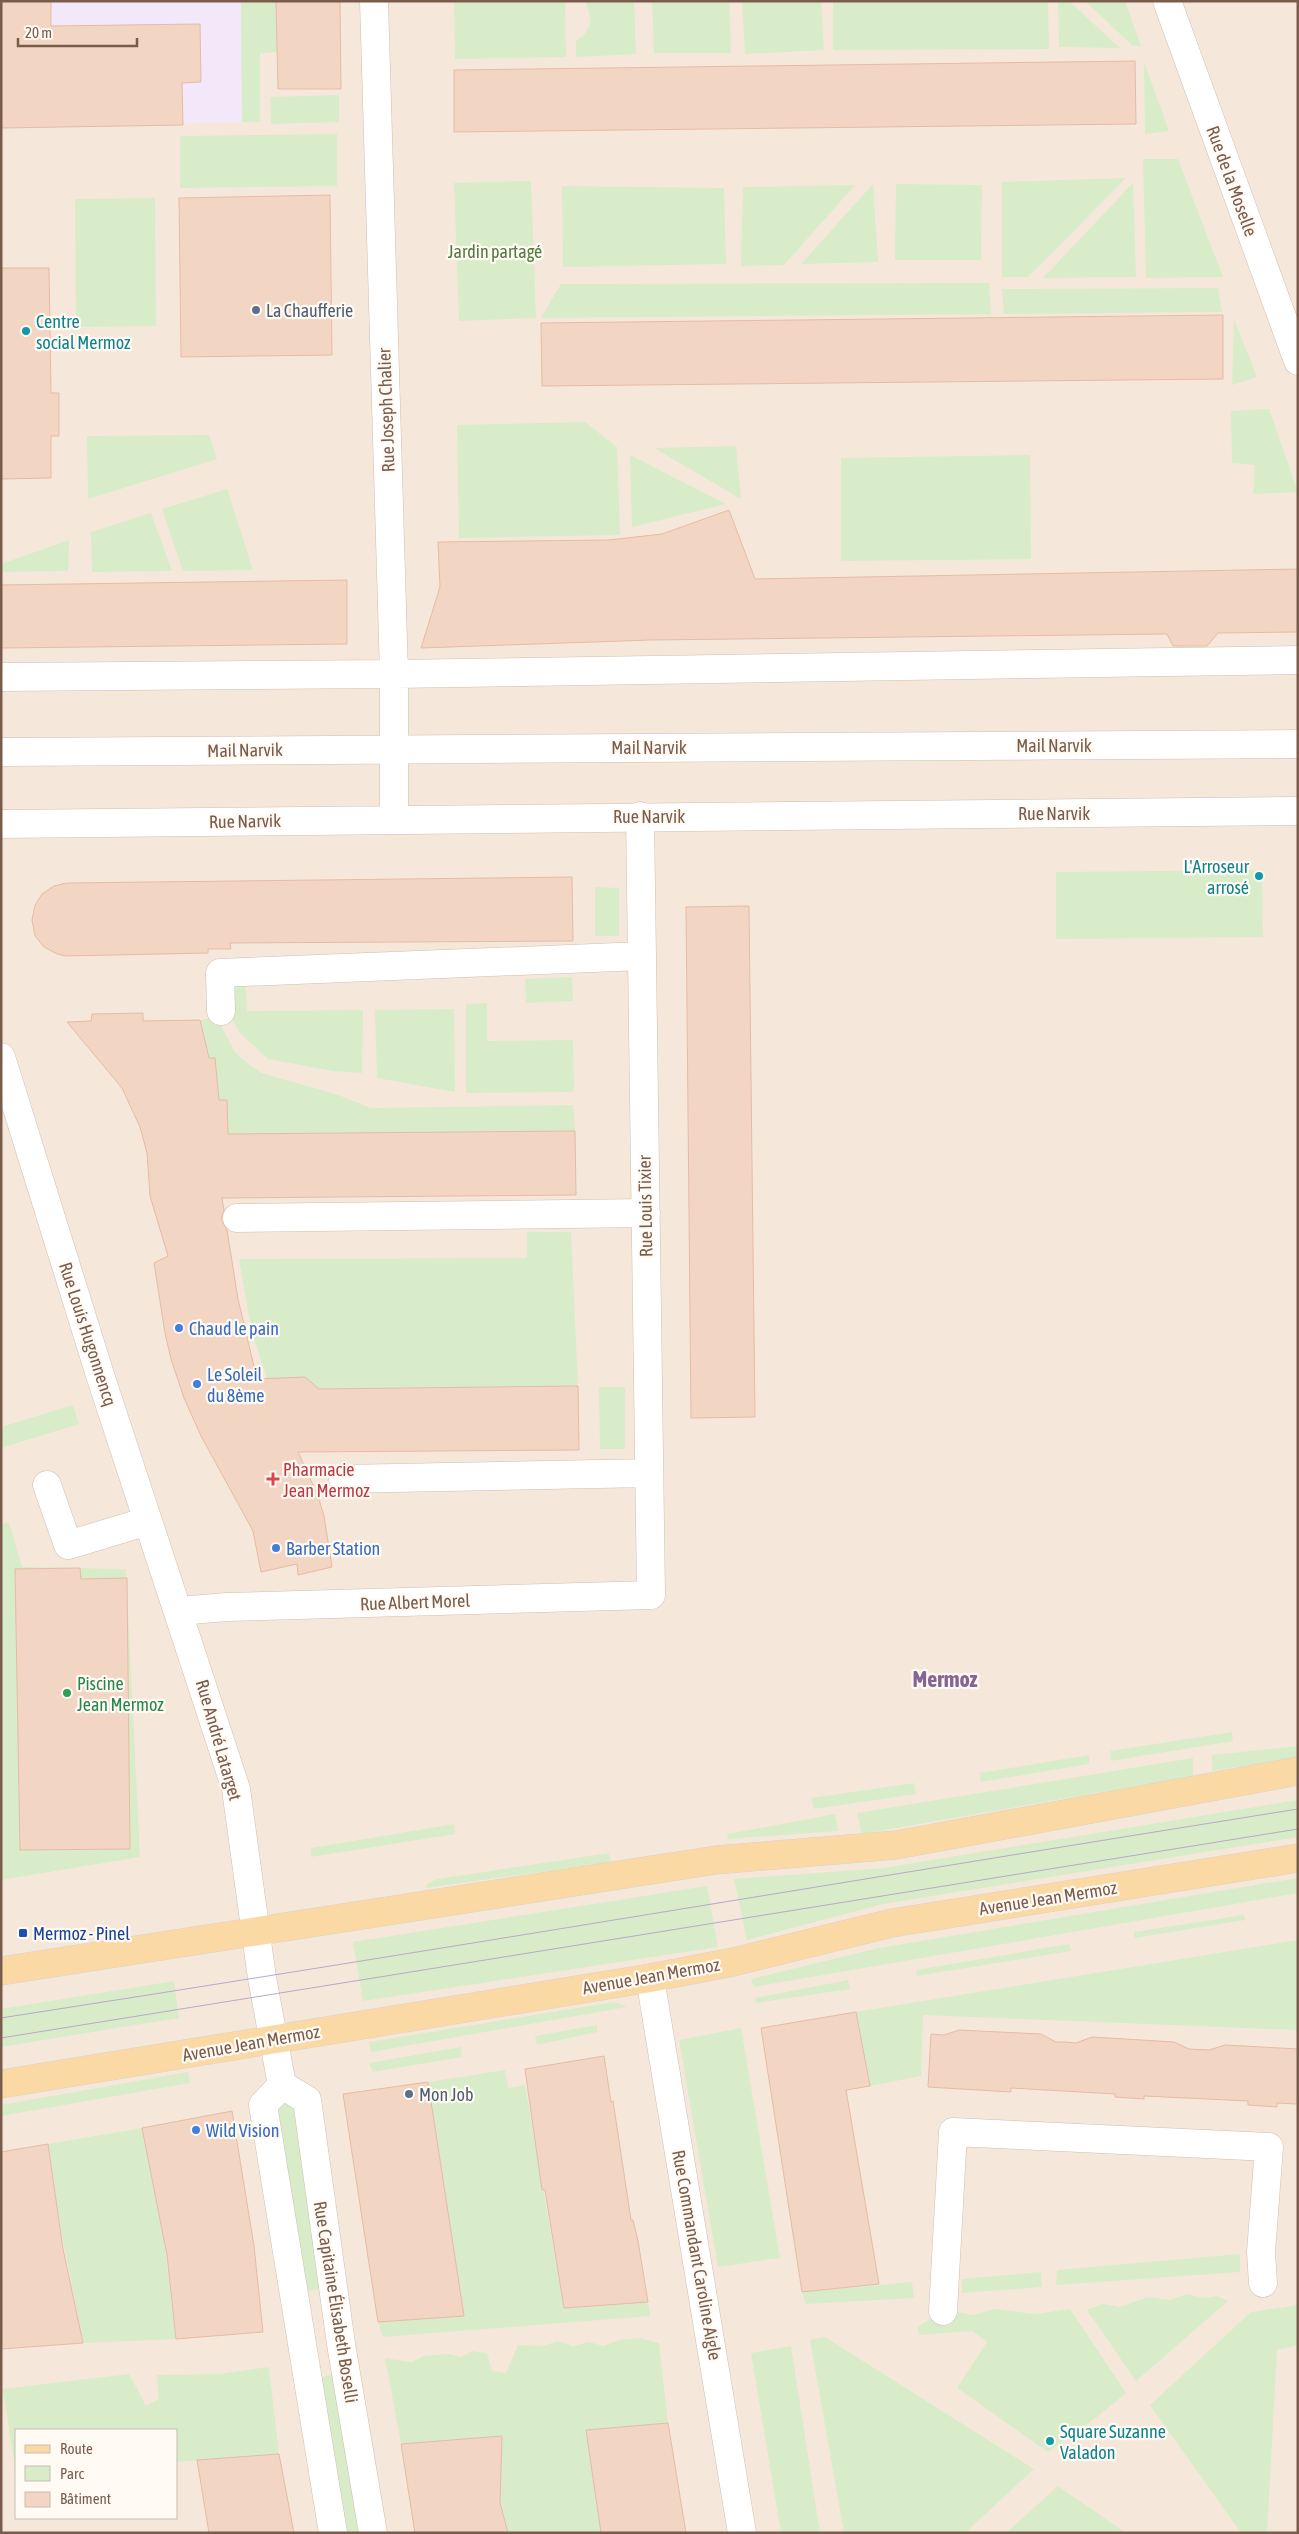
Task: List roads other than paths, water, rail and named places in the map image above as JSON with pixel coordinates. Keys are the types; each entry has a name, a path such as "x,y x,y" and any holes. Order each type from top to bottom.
{"main road":[{"path":"1,1971 716,1860 896,1845 1298,1771"},
{"name":"Avenue Jean Mermoz","path":"1,2084 650,1978 733,1962 892,1923 1298,1858"}],"street":[{"name":"Rue Joseph Chalier","path":"374,1 394,674 392,749 394,819"},
{"name":"Rue de la Moselle","path":"1167,1 1298,361"},
{"path":"1,677 394,674 1298,660"},
{"name":"Mail Narvik","path":"1,752 1298,744"},
{"name":"Rue Narvik","path":"1,824 640,816 1298,811"},
{"name":"Rue Louis Tixier","path":"640,816 651,1595"},
{"path":"221,1011 220,973 642,956"},
{"name":"Rue Louis Hugonnencq","path":"1,1057 101,1378 179,1611"},
{"path":"237,1218 646,1213"},
{"path":"343,1479 649,1473"},
{"path":"47,1486 68,1545 148,1521"},
{"name":"Rue Albert Morel","path":"179,1611 227,1607 651,1595"},
{"name":"Rue André Latarget","path":"179,1611 236,1789 262,1978 273,2039"},
{"name":"Rue Commandant Caroline Aigle","path":"650,1978 742,2533"},
{"path":"273,2039 282,2085 263,2105 333,2533"},
{"name":"Rue Capitaine Élisabeth Boselli","path":"282,2085 307,2100 341,2344 373,2533"},
{"path":"943,2310 953,2132 1269,2147 1262,2252 1263,2283"},
{"path":"303,2347 341,2344"}],"tram line":[{"path":"1,2018 1298,1809"},
{"path":"1,2038 1298,1829"}],"place":[{"name":"La Chaufferie","path":"256,310"},
{"name":"Centre social Mermoz","path":"26,331"},
{"name":"L'Arroseur arrosé","path":"1259,876"},
{"name":"Chaud le pain","path":"179,1328"},
{"name":"Le Soleil du 8ème","path":"197,1384"},
{"name":"Pharmacie Jean Mermoz","path":"273,1479"},
{"name":"Barber Station","path":"276,1548"},
{"name":"Piscine Jean Mermoz","path":"67,1693"},
{"name":"Mermoz - Pinel","path":"23,1933"},
{"name":"Mon Job","path":"409,2094"},
{"name":"Wild Vision","path":"196,2130"},
{"name":"Square Suzanne Valadon","path":"1050,2441"}],"district":[{"name":"Mermoz","path":"945,1679"}],"park label":[{"name":"Jardin partagé","path":"495,251"}]}
